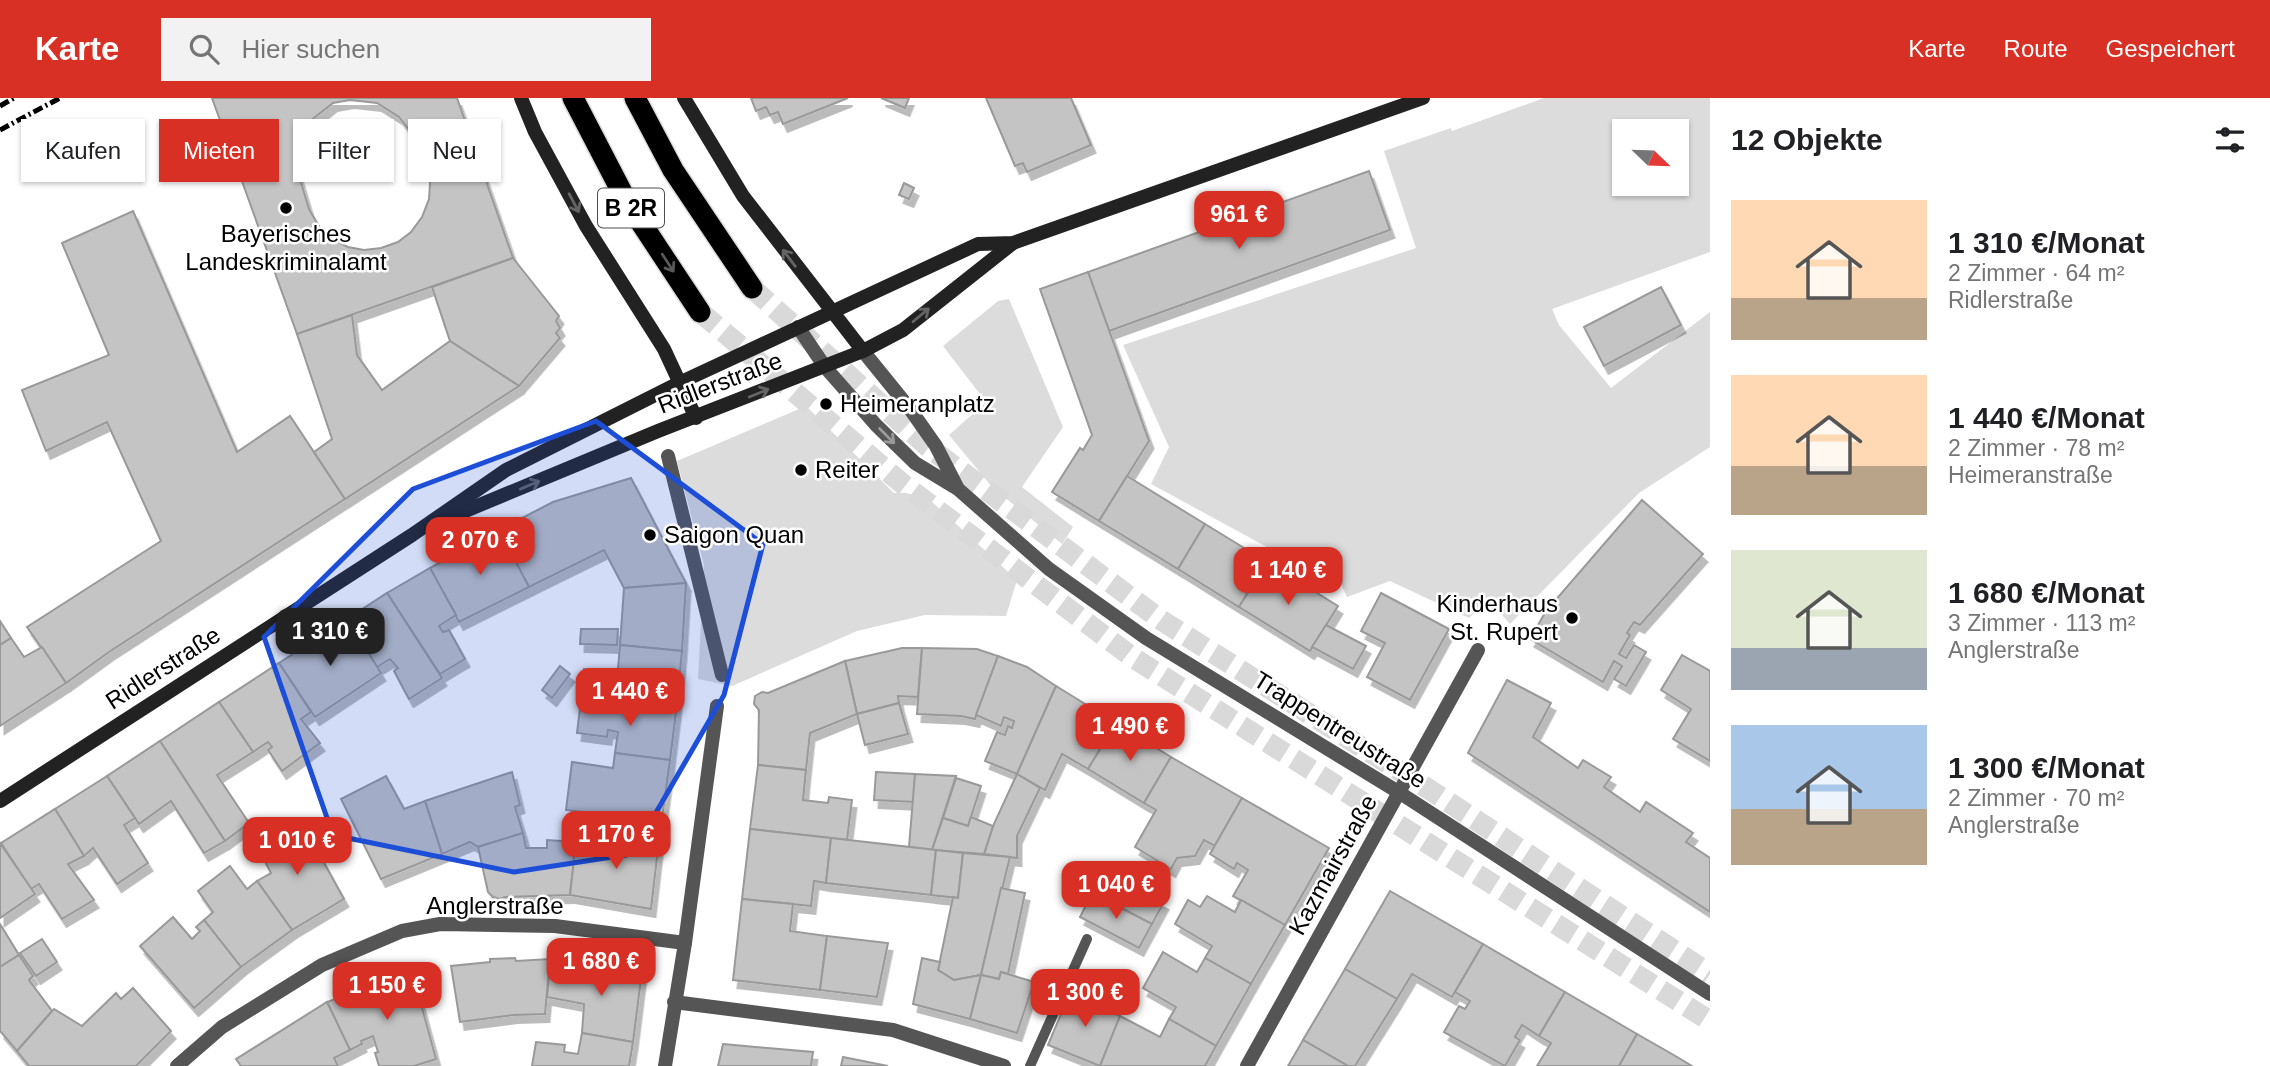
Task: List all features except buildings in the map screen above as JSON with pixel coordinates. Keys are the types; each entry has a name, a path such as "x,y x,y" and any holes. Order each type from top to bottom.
{"highway":[{"name":"B 2R","path":"573,98 626,200 700,312"},
{"name":"B 2R","path":"635,98 673,170 752,288"}],"street":[{"path":"521,98 586,226 664,349 696,418"},
{"name":"Trappentreustraße","path":"684,98 743,196 831,312 910,409 936,446 958,488"},
{"name":"Ridlerstraße","path":"0,801 421,529 506,470 678,383 978,244 1013,243 1416,99"},
{"name":"Ridlerstraße","path":"421,529 658,431 863,351 903,330 1013,243"},
{"name":"Trappentreustraße","path":"798,327 825,367 876,425 915,463 958,488 1049,569 1146,638 1399,793 1710,994"},
{"path":"668,456 722,675"},
{"name":"Kazmairstraße","path":"1247,1066 1478,650"},
{"path":"665,1066 717,706"},
{"name":"Anglerstraße","path":"177,1066 222,1027 322,965 402,931 440,924 555,926 684,943"},
{"path":"674,1002 893,1030 1004,1066"}],"lane":[{"path":"1030,1066 1087,939"}],"highlighted area":[{"path":"596,421 763,544 724,695 632,854 514,872 333,835 264,637 413,489"}],"shaded area":[{"path":"1544,98 1710,98 1710,252 1552,309 1559,325 1611,388 1710,312 1710,447 1639,493 1510,624 1496,608 1484,604 1469,618 1390,581 1347,597 1340,582 1337,585 1151,484 1169,447 1123,345 1416,248 1384,151 1451,128 1452,131"},
{"path":"1009,299 1063,427 1022,487 1073,527 1062,544 992,487 949,435 986,402 943,346 998,301"},
{"path":"806,406 894,493 907,493 929,499 1017,580 1006,616 925,615 857,631 732,686 698,679 704,565 677,461"}],"tunnel":[{"path":"752,288 927,446 1161,620 1433,792 1710,974"},
{"path":"700,312 904,485 1132,657 1710,1021"}],"railway":[{"path":"0,106 14,98"},
{"path":"0,130 60,98"}],"place":[{"name":"Bayerisches Landeskriminalamt","path":"286,208"},
{"name":"Heimeranplatz","path":"826,404"},
{"name":"Reiter","path":"801,470"},
{"name":"Saigon Quan","path":"650,535"},
{"name":"Kinderhaus St. Rupert","path":"1572,618"}]}
